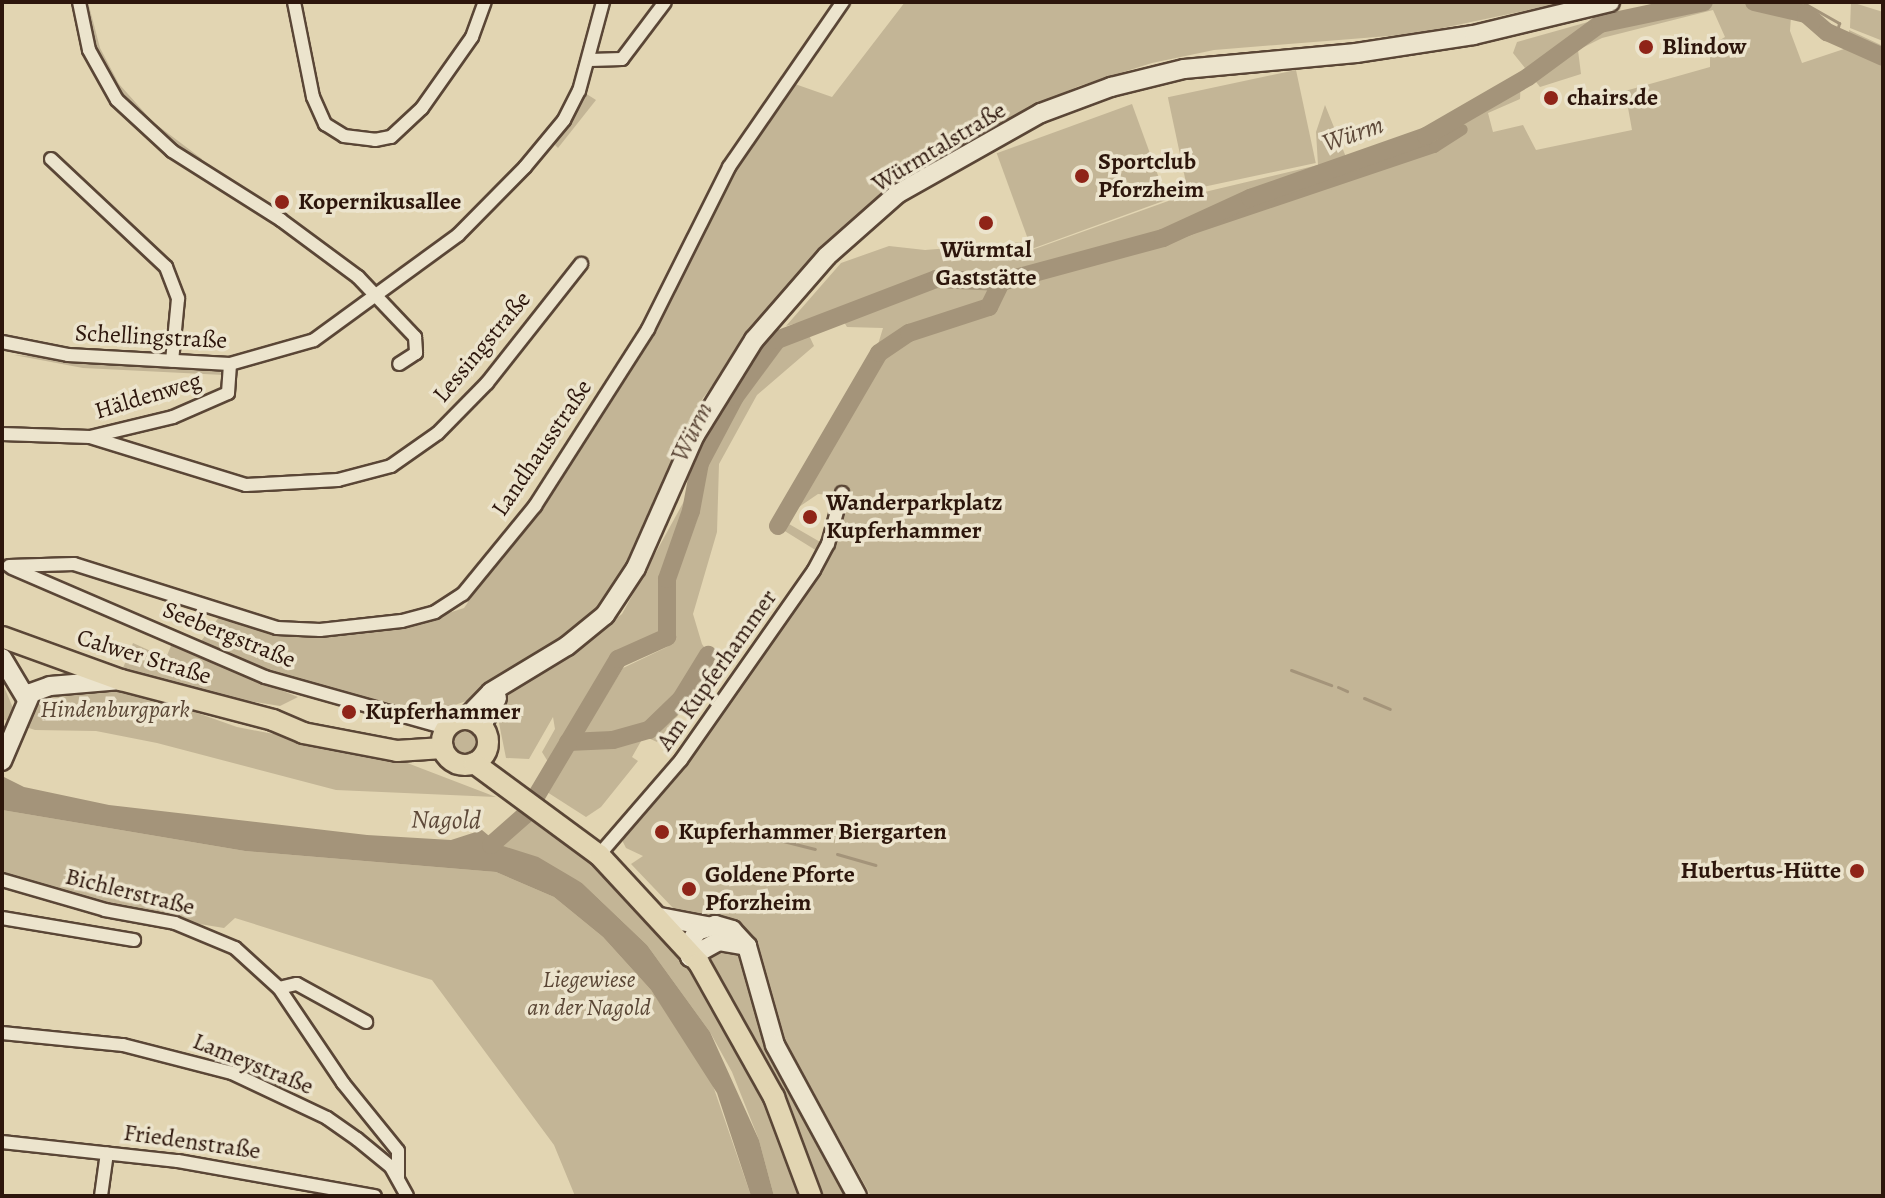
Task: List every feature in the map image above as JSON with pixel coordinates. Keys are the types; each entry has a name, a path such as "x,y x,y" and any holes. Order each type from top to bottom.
{"main road":[{"name":"Würmtalstraße","path":"473,723 516,679 605,615 636,568 695,435 754,340 827,256 897,194 1041,113 1111,87 1184,69 1356,53 1474,35 1610,2"},
{"name":"Calwer Straße","path":"2,637 121,680 273,720 444,739"},
{"path":"2,658 23,703"},
{"path":"2,761 23,703 50,686 121,680"},
{"name":"Calwer Straße","path":"273,720 303,733 397,751 444,739"},
{"path":"473,723 487,740 479,759 459,764 444,739 473,723"},
{"path":"397,751 511,790"},
{"path":"479,759 511,790 599,855 660,917 720,994 774,1097 811,1196"},
{"path":"660,917 732,930 747,946 780,1056 857,1196"},
{"path":"690,957 689,940 707,926"},
{"path":"690,957 719,941 747,946"}],"street":[{"path":"79,2 96,67 146,131 336,257 415,337 416,353 399,364"},
{"path":"294,2 313,97 325,124 344,136 375,140 391,137 422,108 472,37 485,2"},
{"name":"Schellingstraße","path":"2,342 68,355 230,364 314,340 378,297 458,235 525,167 564,120 590,60 603,2"},
{"path":"590,60 622,59 665,2"},
{"name":"Landhausstraße","path":"5,565 74,564 277,628 320,630 402,621 435,612 463,594 535,506 648,329 729,167 843,2"},
{"path":"51,159 116,215 171,274 179,331 172,361"},
{"name":"Lessingstraße","path":"90,437 246,485 338,480 391,466 438,433 487,383 581,264"},
{"name":"Häldenweg","path":"2,434 90,437 173,417 228,393 230,364"},
{"name":"Am Kupferhammer","path":"599,855 681,760 814,570 828,544 842,493"},
{"name":"Seebergstraße","path":"5,565 265,677 444,739"},
{"name":"Bichlerstraße","path":"2,880 203,933 235,948 279,988 351,1094 398,1151 398,1178"},
{"name":"Bichlerstraße","path":"2,918 134,940"},
{"path":"279,988 297,984 366,1022"},
{"name":"Lameystraße","path":"2,1033 133,1047 232,1073 327,1118 381,1157 398,1178 407,1196"},
{"name":"Friedenstraße","path":"2,1142 107,1153 375,1196"},
{"path":"101,1196 107,1153"}],"green space":[{"path":"82,2 88,2 100,48 119,84 153,122 202,159 200,163 122,96 94,46"},
{"path":"905,2 1566,2 1414,34 1214,50 1152,63 1079,86 1026,109 894,185 802,268 703,398 625,574 598,611 480,696 433,713 279,677 199,644 222,613 279,632 436,617 464,608 657,327 734,167 795,84 832,97"},
{"path":"1659,2 1792,2 1790,31 1802,63 1850,47 1849,30 1883,46 1883,1196 871,1196 781,1034 757,945 737,925 674,909 631,864 643,856 626,848 620,836 806,588 843,496 818,494 793,511 789,524 822,543 817,551 775,525 876,351 883,328 847,327 838,312 786,326 841,263 889,246 925,250 1023,242 1029,251 1171,200 1318,165 1316,132 1325,105 1348,162 1410,138 1521,78 1520,99 1488,113 1493,132 1523,125 1536,150 1632,130 1625,91 1710,67 1710,46 1725,37 1713,10 1602,38 1578,50 1581,74 1540,87 1513,53 1517,42"},
{"path":"1851,2 1883,12 1883,41 1850,28"},
{"name":"Sportclub Pforzheim","path":"1296,70 1316,163 1188,190 1168,97"},
{"path":"585,93 596,100 558,148 555,145"},
{"name":"Sportclub Pforzheim","path":"1132,104 1167,200 1032,249 997,153"},
{"path":"807,331 814,346 757,395 719,464 717,532 693,614 702,644 717,666 657,742 644,736 632,757 638,761 601,807 586,817 547,792 623,668 667,647 675,635 673,571 696,523 702,467 760,364 776,347"},
{"path":"14,355 214,368 224,375 83,368"},
{"path":"694,483 666,575 666,634 648,646 629,648 609,663 550,765 542,752 555,729 553,717 529,759 506,758 499,723 502,700 622,614"},
{"path":"173,641 298,697 280,706 224,697 123,668 133,643 166,658"},
{"name":"Hindenburgpark","path":"2,682 13,708 79,689 118,685 237,727 389,756 496,797 336,790 157,743 96,731 35,730 2,719"},
{"path":"464,725 475,730 480,741 475,752 464,757 453,752 448,741 453,730"},
{"name":"Liegewiese an der Nagold","path":"2,810 245,851 496,872 554,897 603,937 651,990 710,1077 751,1196 575,1196 554,1145 432,980 235,918 224,928 175,920 2,874"},
{"path":"530,818 602,870 682,960 763,1090 805,1196 774,1196 759,1140 732,1072 710,1032 647,945 582,883 500,845"},
{"path":"720,948 738,951 745,962 759,1022 783,1078 847,1196 821,1196 775,1082 708,961"}],"shaded area":[{"path":"2,776 24,787 109,805 367,835 451,840 482,830 500,845 538,857 582,883 647,945 710,1032 759,1140 774,1196 751,1196 717,1093 651,990 603,937 554,897 496,872 245,851 2,810"}],"waterway":[{"name":"Würm","path":"491,845 525,815 618,659 667,637 667,579 691,511 700,463 735,397 777,340 936,279 1001,282 1163,238 1250,198 1426,136 1528,77 1600,24 1704,2"},
{"name":"Würm","path":"1754,2 1806,14 1827,32 1883,57"},
{"path":"1802,2 1839,23 1836,36"},
{"path":"1163,238 1434,147 1462,129"},
{"name":"Würm","path":"778,526 879,353 909,333 989,307 1001,282"},
{"name":"Würm","path":"568,742 613,740 649,730 681,699 708,655"},
{"path":"1291,670 1331,685"},
{"path":"1338,687 1347,691"},
{"path":"1364,698 1390,709"},
{"path":"779,840 815,849"},
{"path":"837,854 875,865"}],"place":[{"name":"Blindow","path":"1646,47"},
{"name":"chairs.de","path":"1551,98"},
{"name":"Sportclub Pforzheim","path":"1082,176"},
{"name":"Kopernikusallee","path":"282,202"},
{"name":"Würmtal Gaststätte","path":"986,223"},
{"name":"Wanderparkplatz Kupferhammer","path":"810,517"},
{"name":"Kupferhammer","path":"349,712"},
{"name":"Kupferhammer Biergarten","path":"662,832"},
{"name":"Hubertus-Hütte","path":"1857,871"},
{"name":"Goldene Pforte Pforzheim","path":"689,889"}],"water label":[{"name":"Nagold","path":"446,820"}]}
